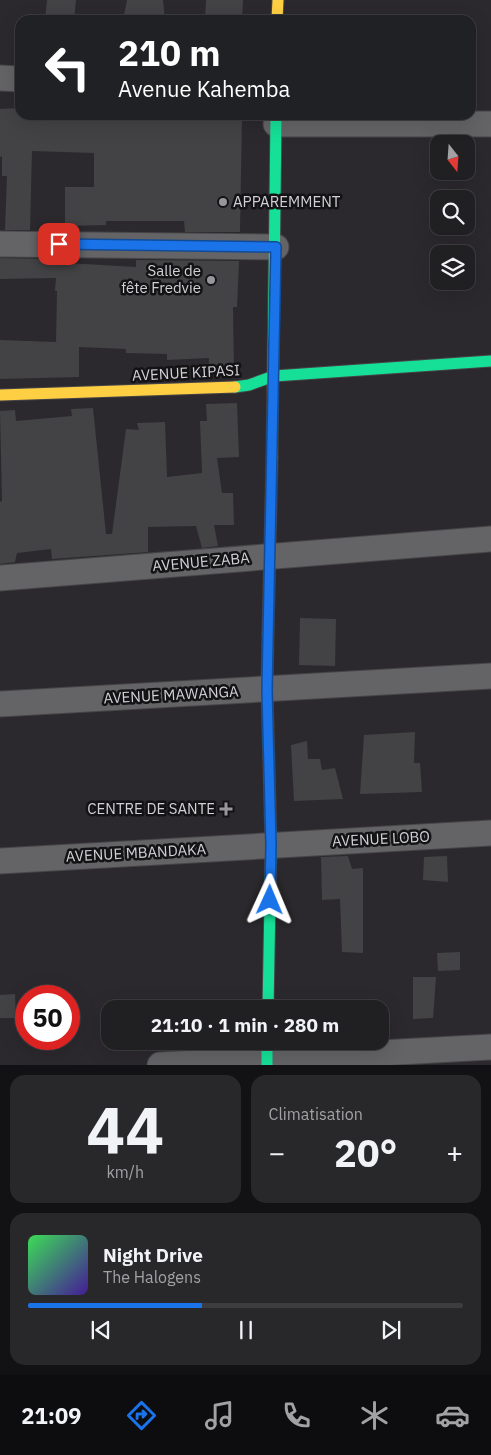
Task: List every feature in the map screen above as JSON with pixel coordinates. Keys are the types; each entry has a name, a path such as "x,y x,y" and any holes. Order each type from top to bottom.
{"main road":[{"path":"277,15 278,0"},
{"path":"268,1000 271,845 267,690 274,376 276,120"},
{"name":"AVENUE KIPASI","path":"0,395 228,388 249,385 274,376 491,361"}],"street":[{"path":"0,78 15,78"},
{"path":"319,120 491,124"},
{"path":"0,244 276,247"},
{"name":"AVENUE ZABA","path":"0,578 491,539"},
{"name":"AVENUE MAWANGA","path":"0,704 491,676"},
{"name":"AVENUE LOBO","path":"271,845 491,833"},
{"name":"AVENUE MBANDAKA","path":"0,861 271,845"},
{"path":"160,1065 267,1055 491,1047"}],"building":[{"path":"47,0 76,0 74,15 46,15"},
{"path":"127,0 163,0 164,15 124,15"},
{"path":"206,0 243,0 242,15 205,15"},
{"path":"15,108 15,120 242,120 240,232 185,232 184,221 106,221 106,225 65,226 65,187 94,187 94,153 32,151 30,230 5,230 7,176 2,176 2,156 0,157 0,109"},
{"path":"0,258 49,259 49,262 136,267 136,260 239,261 237,307 233,307 234,371 209,373 209,358 167,360 167,354 126,353 126,349 79,347 79,377 0,379 0,340 56,342 57,291 55,291 56,278 0,279"},
{"path":"237,403 239,457 217,458 222,493 233,493 234,525 214,525 218,546 202,548 196,526 148,527 148,552 52,559 51,549 17,553 15,562 0,564 0,502 2,501 0,411 15,410 16,421 72,416 71,409 93,408 106,534 112,534 126,429 139,430 137,423 165,422 167,477 202,473 200,421 207,421 206,404"},
{"path":"300,618 336,619 335,666 299,665"},
{"path":"415,732 414,763 420,763 422,792 360,794 364,735"},
{"path":"307,741 308,759 320,759 322,770 335,768 343,799 294,801 291,745"},
{"path":"348,856 352,869 363,868 363,953 342,952 340,899 322,900 321,857"},
{"path":"447,856 448,882 423,880 424,857"},
{"path":"460,952 460,970 438,971 437,953"},
{"path":"413,977 436,977 433,1018 413,1019"},
{"path":"15,994 15,1018 0,1018 0,995"}],"traffic: fast":[{"path":"272,458 276,120"},
{"path":"235,387 249,385 274,376 491,361"},
{"path":"268,633 267,690 271,845 268,1000"},
{"path":"267,1050 267,1065"}],"traffic: slow":[{"path":"277,15 278,0"},
{"path":"0,395 235,387"}],"traffic: jam":[{"path":"268,633 272,458"}],"place":[{"name":"APPAREMMENT","path":"223,202"},
{"name":"Salle de fête Fredvie","path":"211,280"},
{"name":"CENTRE DE SANTE","path":"226,809"}],"route":[{"path":"59,244 276,247 267,690 271,845 270,900"}]}
